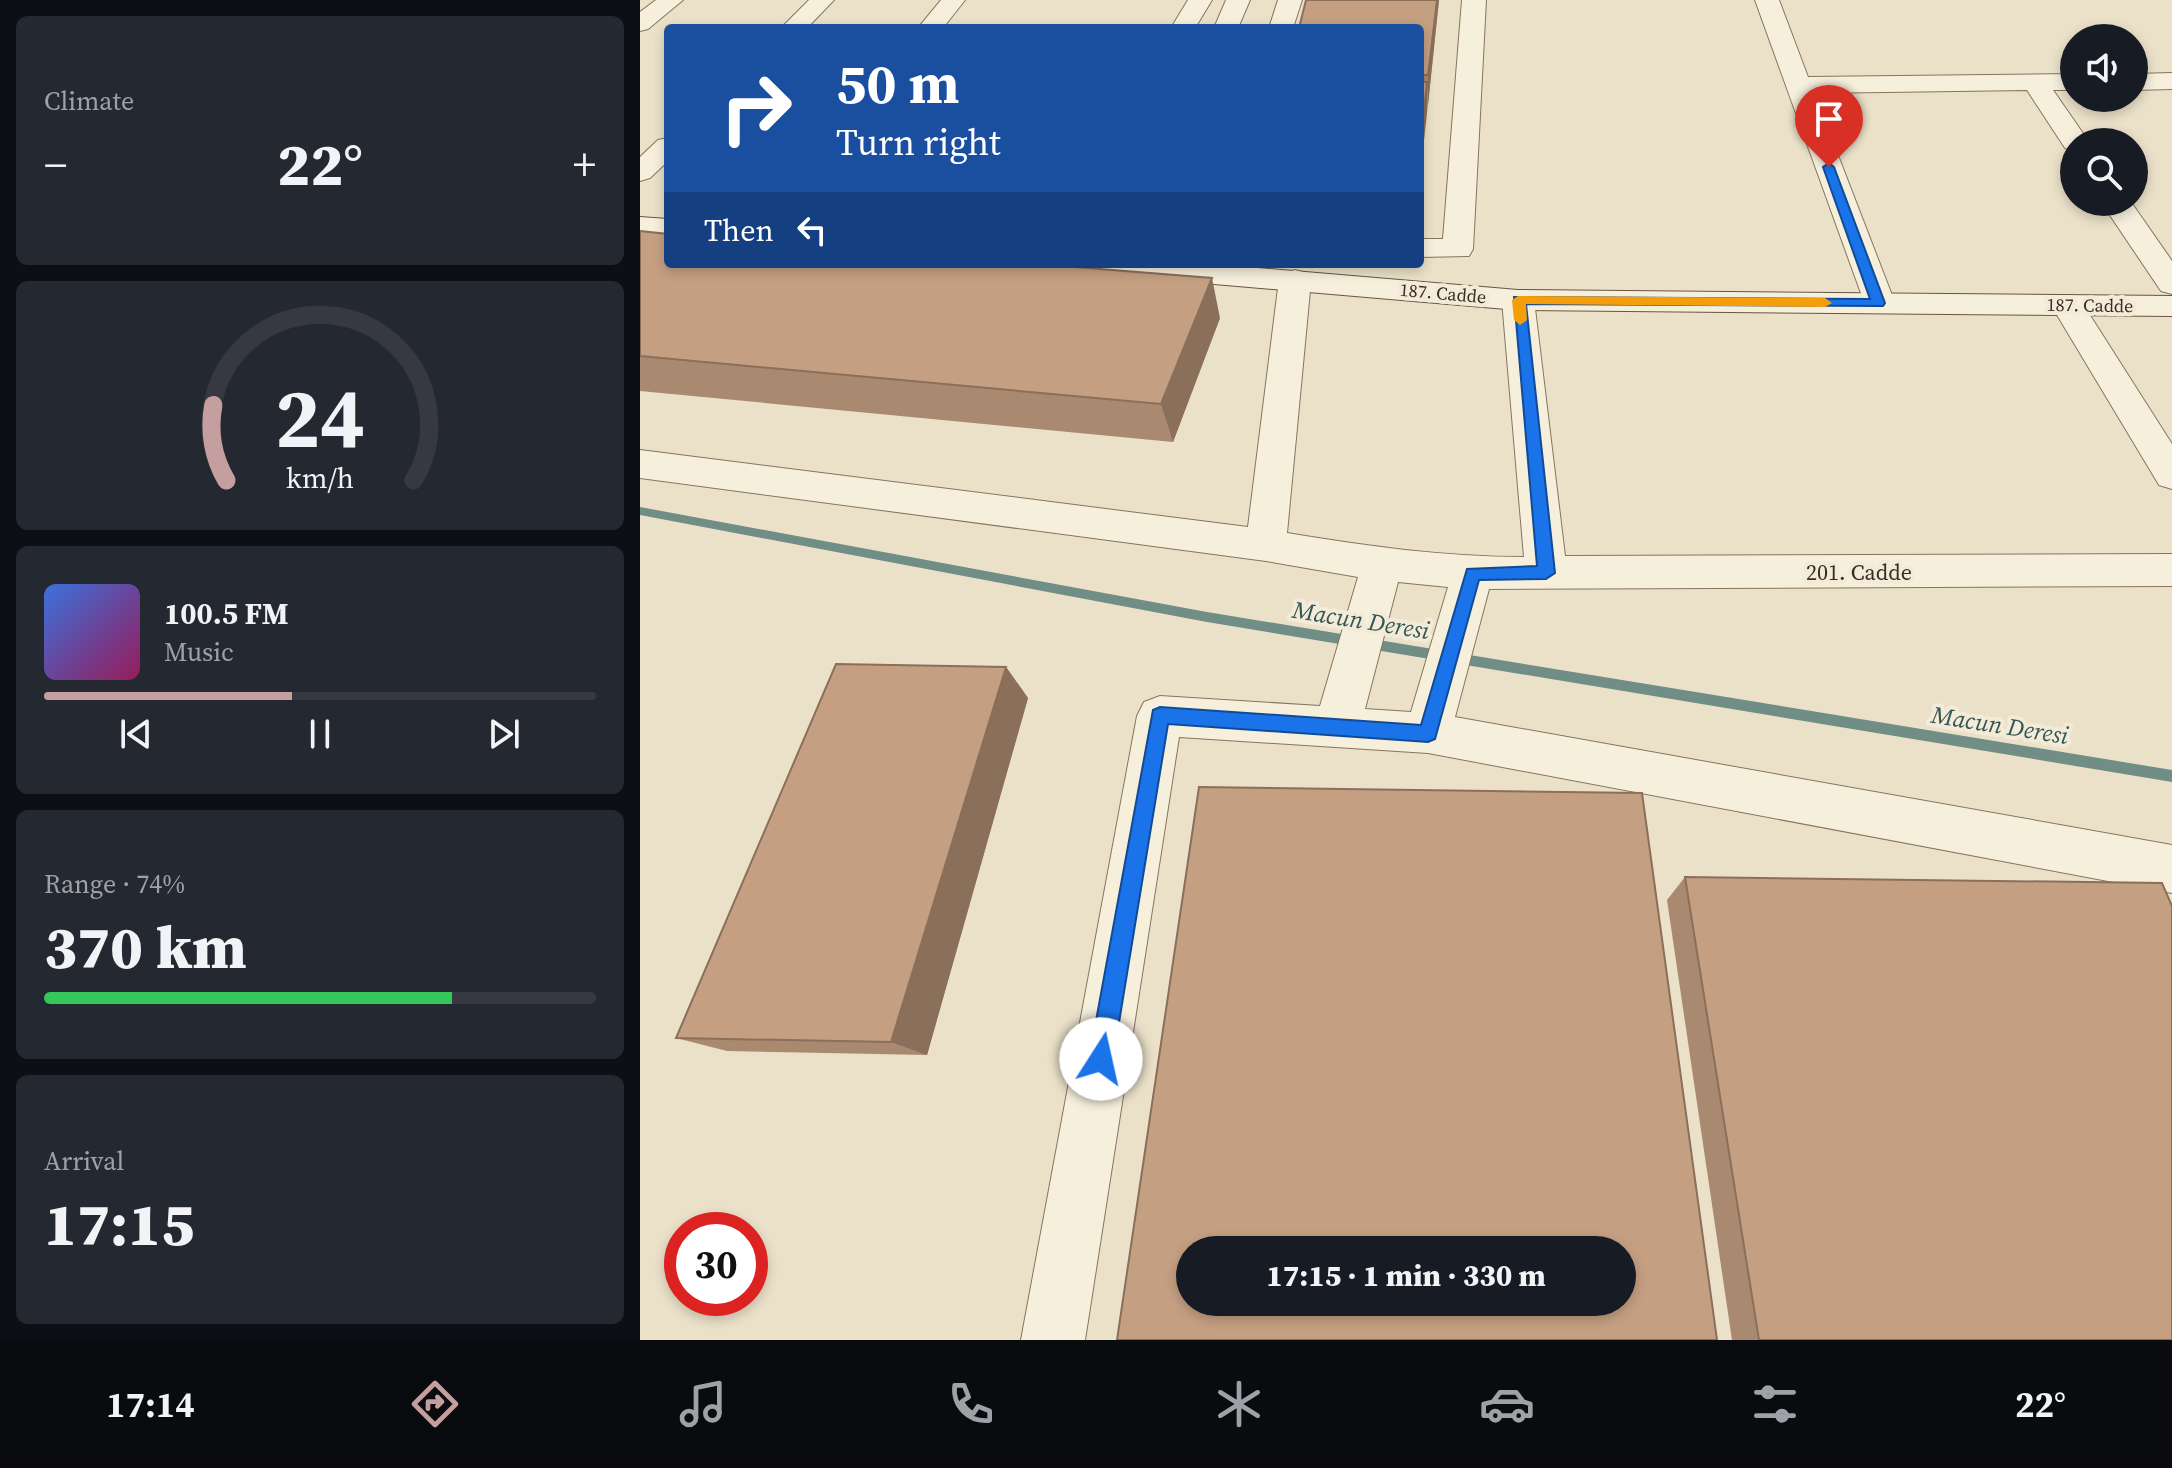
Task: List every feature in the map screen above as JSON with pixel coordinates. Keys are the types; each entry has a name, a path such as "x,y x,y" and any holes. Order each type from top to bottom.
{"street":[{"path":"640,24 671,0"},
{"path":"797,24 822,0"},
{"path":"933,24 953,0"},
{"path":"1185,24 1200,0"},
{"path":"1228,24 1238,0"},
{"path":"1282,24 1290,0"},
{"path":"1424,248 1458,249 1474,0"},
{"path":"1767,0 1879,303"},
{"path":"2148,82 2172,81"},
{"path":"1799,85 2060,82"},
{"path":"2035,83 2066,128"},
{"path":"640,172 664,150"},
{"path":"2126,216 2172,284"},
{"path":"640,226 664,228"},
{"name":"187. Cadde","path":"1204,268 1295,280 1518,300 2172,306"},
{"path":"1266,545 1295,280"},
{"path":"1518,300 1546,573"},
{"path":"2067,305 2172,475"},
{"name":"201. Cadde","path":"640,464 1266,545 1382,565 1473,573 2172,570"},
{"path":"1337,727 1382,565"},
{"path":"1428,733 1473,573"},
{"path":"1053,1340 1160,716 1428,733 2172,869"}],"building":[{"path":"1306,0 1437,0 1428,75 1424,75 1424,24 1300,24"},
{"path":"1424,82 1427,82 1424,112"},
{"path":"640,231 664,234 664,268 1087,268 1212,278 1161,404 640,356"},
{"path":"836,664 1006,667 891,1042 676,1038"},
{"path":"1199,787 1642,793 1717,1340 1117,1340"},
{"path":"1685,877 2162,883 2172,906 2172,1340 1759,1340"}],"waterway":[{"name":"Macun Deresi","path":"640,511 1207,617 2172,776"}],"slow traffic":[{"path":"1520,320 1518,300 1825,303"}],"route":[{"path":"1101,1059 1160,716 1428,733 1473,573 1546,573 1518,300 1879,303 1829,167"}]}
